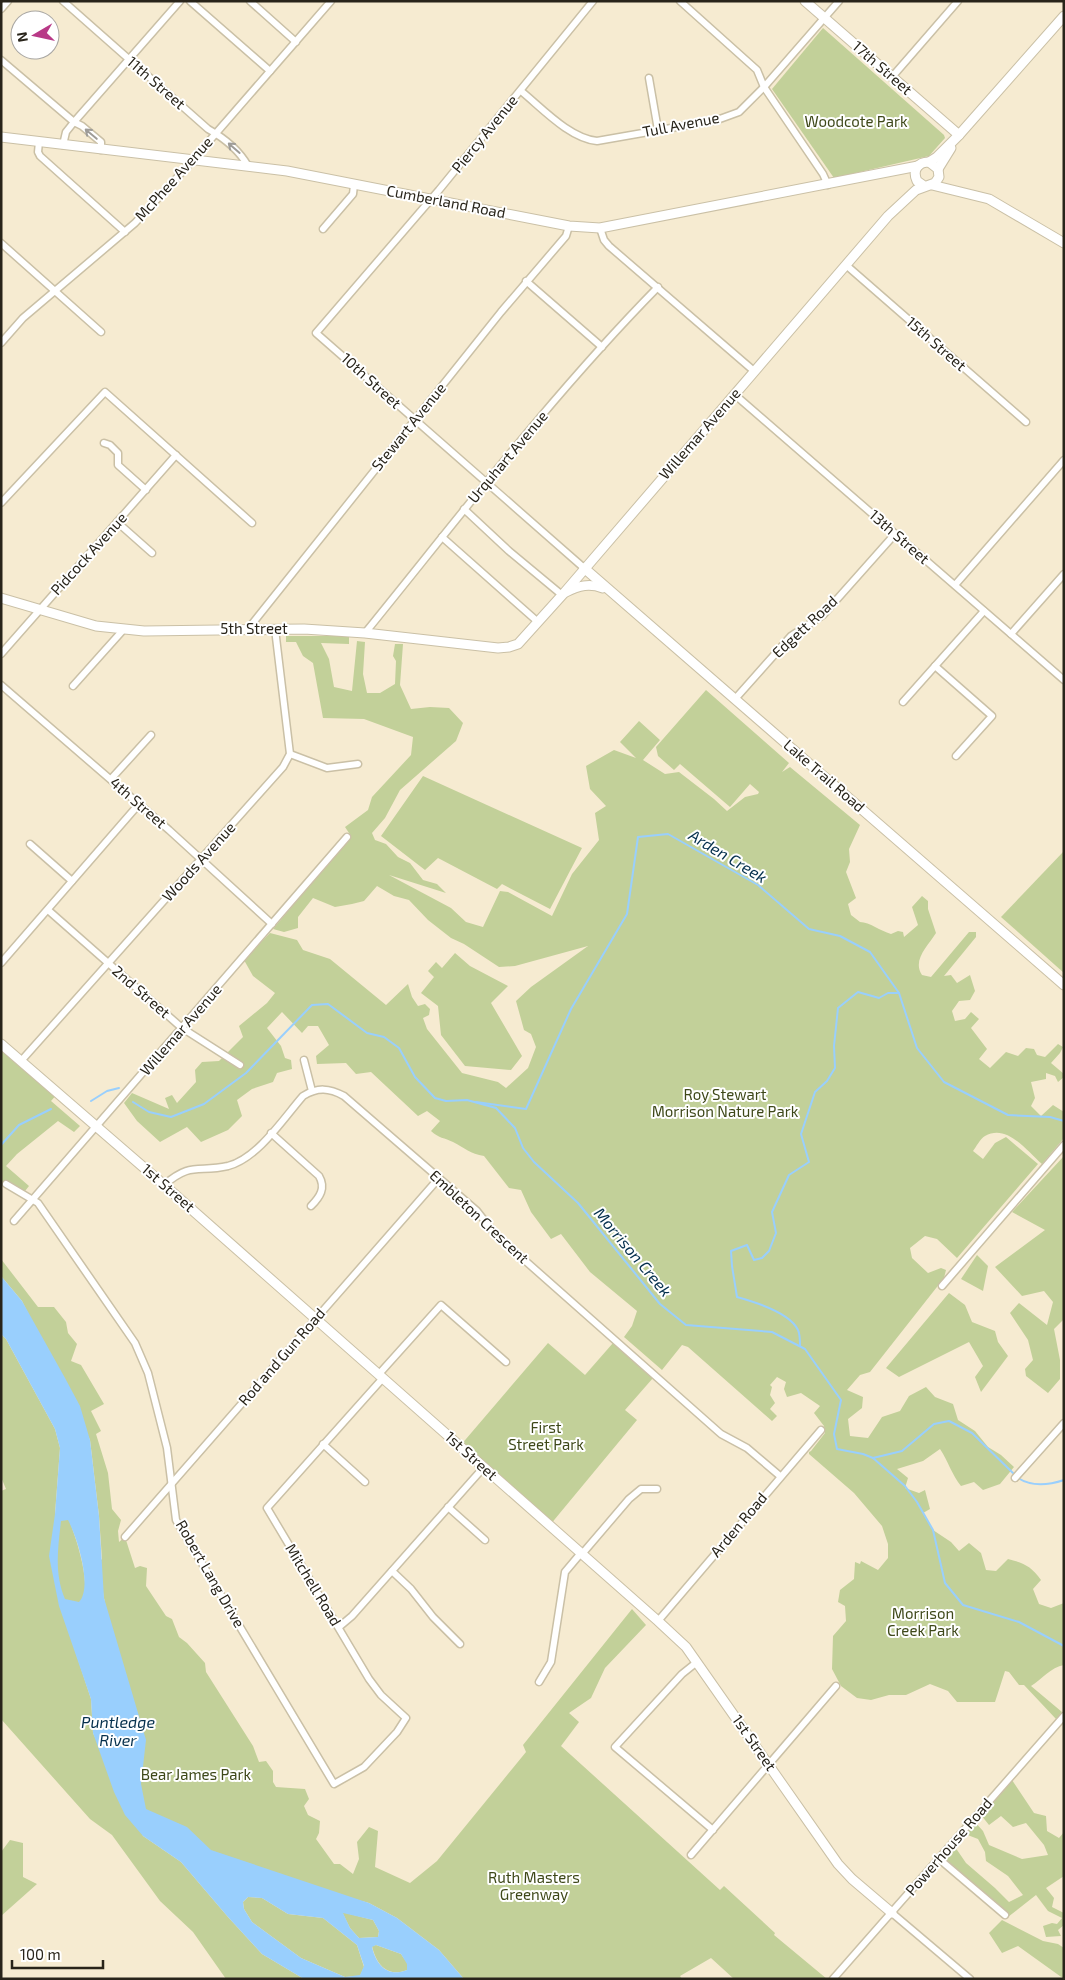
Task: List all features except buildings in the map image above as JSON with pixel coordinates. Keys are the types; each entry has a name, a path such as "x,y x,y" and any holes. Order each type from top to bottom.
{"street":[{"path":"1,9 8,1"},
{"name":"11th Street","path":"63,1 208,129 216,133 242,154 248,166"},
{"path":"63,145 66,132 74,122 180,1"},
{"path":"190,1 270,71"},
{"path":"250,1 296,42"},
{"name":"McPhee Avenue","path":"1,343 23,318 125,232 192,160 331,1"},
{"name":"Piercy Avenue","path":"316,333 430,199 593,1"},
{"path":"680,1 757,70 764,87 823,174 828,185"},
{"name":"17th Street","path":"804,1 958,134"},
{"name":"Tull Avenue","path":"520,90 575,134 586,140 597,141 718,120 738,112 764,87 839,1"},
{"path":"892,77 958,1"},
{"path":"976,195 919,183 915,178 918,166 937,157 1064,16"},
{"path":"1,60 74,122 82,126 101,142 101,150"},
{"path":"649,78 658,130"},
{"path":"928,185 937,180 938,171 958,134"},
{"name":"Cumberland Road","path":"1,137 287,171 569,226 600,228 918,166"},
{"path":"39,142 38,152 40,156 125,232"},
{"path":"929,162 943,179 952,185 996,202 1064,243"},
{"name":"Cumberland Road","path":"888,172 907,174 915,178"},
{"name":"Willemar Avenue","path":"888,216 915,178"},
{"path":"324,229 352,194 354,185"},
{"name":"Willemar Avenue","path":"509,647 518,644 563,594 888,216 916,190 928,185"},
{"name":"Stewart Avenue","path":"248,629 526,281 566,236 569,226"},
{"path":"600,228 604,240 609,246 754,371"},
{"path":"1,243 101,332"},
{"name":"15th Street","path":"846,265 1026,422"},
{"path":"526,281 602,347"},
{"name":"Urquhart Avenue","path":"365,632 485,482 602,347 658,287"},
{"name":"10th Street","path":"316,333 584,568"},
{"path":"1,503 105,392 252,523"},
{"name":"13th Street","path":"734,394 1063,678"},
{"path":"104,443 110,445 118,453 118,464 146,490"},
{"name":"Pidcock Avenue","path":"1,654 176,455"},
{"path":"955,585 1064,460"},
{"path":"464,509 509,551 563,594 578,586 590,585 610,591"},
{"path":"118,522 152,553"},
{"name":"Edgett Road","path":"735,698 791,636 822,615 895,534"},
{"path":"442,537 538,622"},
{"name":"Lake Trail Road","path":"584,568 1064,985"},
{"path":"1011,634 1064,574"},
{"name":"5th Street","path":"1,598 96,626 144,631 275,628 365,632 498,648 509,647"},
{"path":"903,702 984,611"},
{"path":"275,628 290,754 328,768 358,764"},
{"path":"73,686 124,629"},
{"path":"936,666 992,716 956,756"},
{"name":"4th Street","path":"1,685 201,858 272,924"},
{"path":"111,779 151,735"},
{"name":"Woods Avenue","path":"21,1061 283,767 290,754"},
{"path":"1,962 139,804"},
{"name":"Willemar Avenue","path":"14,1221 31,1199 96,1128 347,837"},
{"path":"30,844 72,881"},
{"name":"2nd Street","path":"48,910 182,1028 240,1065"},
{"name":"1st Street","path":"1,1044 316,1318 686,1647 838,1864 852,1879 892,1913"},
{"path":"164,1185 178,1173 188,1169 228,1166 252,1155 303,1096 312,1090 304,1060"},
{"name":"Embleton Crescent","path":"312,1090 322,1088 334,1090 344,1096 477,1211 495,1234 721,1434 747,1448 780,1476"},
{"path":"271,1133 319,1176 323,1183 322,1191 311,1206"},
{"path":"942,1286 1064,1145"},
{"name":"Rod and Gun Road","path":"125,1537 439,1178"},
{"name":"Robert Lang Drive","path":"6,1184 38,1203 135,1343 148,1373 167,1448 173,1482 176,1520 334,1784"},
{"name":"Mitchell Road","path":"334,1784 364,1767 397,1732 406,1718 375,1687 267,1508 441,1305 506,1362"},
{"path":"1015,1478 1064,1423"},
{"name":"Arden Road","path":"658,1621 820,1430"},
{"path":"323,1444 365,1482"},
{"path":"339,1627 352,1616 484,1467"},
{"path":"539,1682 552,1662 565,1572 629,1499 642,1489 657,1489"},
{"path":"448,1507 485,1540"},
{"path":"392,1571 411,1589 433,1617 460,1644"},
{"path":"697,1662 682,1674 615,1747 712,1830"},
{"path":"691,1855 836,1686"},
{"name":"Powerhouse Road","path":"833,1979 1064,1716"},
{"path":"938,1858 1005,1915"},
{"path":"892,1913 970,1979"}],"green space":[{"name":"Woodcote Park","path":"823,28 944,135 945,138 929,156 834,178 772,89"},
{"path":"286,636 349,636 349,644 321,643 329,659 334,687 352,691 357,641 365,642 363,674 367,693 380,693 395,684 396,661 393,656 395,644 403,644 400,685 411,709 449,708 463,723 456,741 400,790 385,818 372,833 375,840 386,844 398,857 410,863 423,880 437,884 446,893 389,875 451,908 466,922 483,927 500,891 508,892 552,916 572,874 599,840 595,813 606,806 590,789 586,766 614,750 636,758 620,742 639,721 660,740 643,760 665,774 679,772 727,811 745,797 758,794 759,792 750,784 730,807 680,764 674,770 658,756 656,747 706,690 789,763 782,772 790,767 860,825 849,849 850,862 846,872 856,898 848,904 851,915 860,922 868,923 891,934 898,931 903,932 904,937 918,925 912,907 922,896 928,901 928,909 936,933 922,953 919,969 922,975 931,977 969,932 976,932 976,937 944,976 951,975 957,983 970,975 975,991 970,1000 959,1001 952,1011 955,1021 965,1019 971,1012 979,1019 971,1028 987,1049 979,1059 990,1068 1006,1052 1018,1056 1026,1048 1034,1049 1037,1055 1045,1057 1058,1044 1063,1047 1051,1063 1064,1074 1064,1077 1058,1082 1055,1076 1046,1073 1046,1079 1031,1082 1035,1098 1031,1106 1041,1116 1053,1105 1064,1112 1064,1138 1042,1164 1009,1136 993,1133 981,1139 973,1151 983,1159 995,1143 1006,1137 1038,1164 957,1258 937,1239 925,1236 910,1248 912,1258 928,1273 941,1268 946,1270 944,1278 870,1372 860,1375 847,1390 863,1397 862,1408 848,1419 850,1436 868,1438 882,1417 900,1411 909,1396 926,1387 935,1397 953,1404 958,1420 975,1431 988,1447 1001,1455 1014,1467 1000,1484 983,1490 974,1482 961,1486 940,1449 923,1461 897,1469 908,1478 905,1488 919,1493 925,1490 930,1509 923,1513 933,1530 951,1542 959,1551 969,1543 981,1553 986,1570 996,1571 1008,1559 1023,1564 1034,1571 1041,1580 1033,1589 1039,1604 1051,1608 1064,1603 1064,1665 1050,1671 1031,1686 1062,1712 1056,1719 1024,1685 1019,1685 1009,1672 1005,1671 995,1702 957,1702 948,1691 930,1684 906,1695 889,1695 871,1700 857,1698 841,1686 832,1669 833,1636 846,1621 845,1606 838,1602 840,1590 854,1579 855,1562 860,1564 861,1561 878,1570 888,1558 888,1544 882,1526 854,1493 809,1454 825,1433 824,1426 814,1413 820,1406 801,1393 787,1397 784,1389 786,1382 777,1377 770,1385 772,1387 770,1395 775,1403 770,1409 777,1416 772,1421 688,1347 682,1345 662,1370 624,1337 632,1326 637,1311 590,1272 561,1234 551,1239 531,1212 521,1190 509,1188 484,1156 439,1137 431,1131 440,1121 427,1111 418,1116 371,1072 356,1074 346,1063 317,1064 316,1056 329,1045 318,1026 308,1026 302,1033 282,1012 267,1028 281,1046 285,1058 291,1060 292,1069 277,1073 273,1082 252,1089 237,1100 242,1116 228,1130 201,1142 187,1127 160,1142 137,1121 124,1103 132,1093 169,1109 165,1098 172,1095 177,1103 196,1082 195,1070 202,1062 219,1061 243,1037 239,1026 267,1003 275,993 253,976 244,960 270,933 297,940 303,950 330,959 386,1005 408,984 412,997 418,1006 425,1004 430,1009 429,1015 423,1018 427,1029 462,1073 498,1082 506,1088 528,1068 536,1047 531,1034 524,1030 516,1001 531,987 588,946 515,966 499,967 464,944 451,938 428,920 409,900 394,896 377,886 364,901 352,904 335,907 313,898 298,917 298,928 284,932 273,929 351,836 345,827 368,810 372,797 411,755 413,737 364,719 323,718 313,663 303,656 296,642 286,642"},
{"path":"423,776 582,848 550,909 502,884 497,889 438,858 425,870 381,836"},
{"path":"1064,851 1064,973 1001,917"},
{"path":"455,953 470,966 508,986 491,1003 522,1056 511,1070 465,1066 441,1035 438,1006 421,993 434,977 428,971 436,962 442,968"},
{"path":"1,1044 58,1093 51,1101 80,1126 74,1132 58,1121 17,1154 6,1166 29,1186 25,1191 1,1184"},
{"path":"1064,1156 1064,1319 1054,1329 1060,1360 1060,1379 1048,1393 1026,1376 1025,1369 1033,1360 1028,1340 1010,1313 1019,1303 1047,1325 1053,1302 1044,1291 1022,1296 995,1267 1045,1230 1012,1212"},
{"path":"977,1255 988,1266 983,1291 961,1279"},
{"path":"1,1259 38,1307 54,1307 66,1322 68,1333 77,1344 71,1361 81,1365 104,1404 91,1411 101,1431 96,1434 108,1473 112,1509 121,1520 118,1531 119,1542 125,1537 135,1568 140,1566 147,1568 146,1586 166,1616 172,1619 179,1637 205,1663 206,1672 253,1746 259,1762 266,1761 273,1771 273,1782 276,1787 305,1789 309,1799 304,1806 308,1815 320,1821 319,1833 316,1839 334,1864 340,1864 353,1874 359,1859 357,1842 369,1827 378,1831 375,1867 410,1883 437,1861 526,1752 523,1745 632,1609 646,1625 605,1668 591,1698 569,1713 579,1722 561,1746 720,1890 724,1886 775,1933 774,1935 827,1979 734,1979 711,1958 680,1976 682,1979 464,1979 439,1950 397,1918 369,1903 218,1862 151,1819 139,1803 98,1563 102,1559 90,1440 22,1301 1,1276"},
{"path":"949,1293 965,1305 972,1322 995,1331 998,1342 1008,1356 981,1392 975,1377 983,1366 969,1342 899,1377 886,1368"},
{"path":"1,1334 6,1339 55,1429 60,1448 55,1514 61,1520 69,1520 78,1547 85,1579 84,1595 67,1626 91,1699 93,1733 143,1836 181,1862 262,1954 304,1979 226,1979 193,1932 160,1901 112,1835 90,1819 1,1719 1,1491 6,1489 1,1477"},
{"name":"First Street Park","path":"548,1343 585,1375 613,1343 653,1378 625,1410 637,1420 550,1525 460,1446"},
{"path":"1012,1780 1034,1813 1046,1816 1047,1831 1059,1838 1064,1832 1064,1876 1046,1888 1054,1898 1052,1907 1064,1913 1064,1925 1058,1930 1061,1936 1046,1937 1043,1926 1052,1923 1057,1924 1062,1918 1048,1911 1036,1895 1008,1917 944,1860 953,1844 966,1863 1009,1902 1023,1895 1008,1876 986,1861 985,1852 978,1839 965,1834 975,1822 983,1831 989,1845 1022,1859 1048,1855 1044,1845 1026,1823 1013,1827 1001,1816 989,1825 981,1815"},
{"path":"10,1840 23,1843 23,1877 37,1884 1,1916 1,1852"},
{"path":"248,1897 262,1898 288,1914 323,1918 357,1945 364,1967 360,1976 345,1977 301,1958 252,1922 244,1909 243,1902"},
{"path":"342,1912 373,1920 379,1931 378,1937 359,1938 350,1928"},
{"path":"1002,1920 1043,1941 1058,1944 1064,1948 1064,1979 1018,1946 1002,1953 989,1933"},
{"path":"376,1945 401,1954 408,1964 407,1970 394,1972 384,1968 374,1953 372,1946"}],"water":[{"name":"Puntledge River","path":"1,1276 22,1301 65,1378 80,1406 90,1440 99,1516 104,1598 146,1740 141,1784 146,1809 187,1827 211,1850 369,1903 397,1918 439,1950 464,1979 304,1979 262,1954 181,1862 143,1836 125,1815 114,1792 93,1733 91,1699 59,1606 49,1556 55,1514 60,1448 55,1429 6,1339 1,1334","holes":["68,1520 82,1562 84,1585 83,1595 79,1602 65,1599 59,1580 58,1560 61,1521","248,1897 262,1898 288,1914 323,1918 357,1945 364,1966 360,1975 345,1977 301,1958 252,1922 244,1909 243,1902","343,1913 373,1920 379,1931 378,1937 359,1938 350,1928","376,1945 401,1954 407,1964 407,1970 400,1972 388,1971 376,1959 372,1947"]}],"waterway":[{"name":"Arden Creek","path":"476,1102 526,1109 571,1009 627,914 638,837 668,834 758,885 809,929 840,936 870,952 899,993 917,1048 944,1082 1008,1115 1050,1117 1064,1121"},
{"path":"800,1346 798,1330 788,1318 771,1309 737,1297 731,1251 747,1245 754,1260 762,1258 769,1251 776,1233 772,1212 789,1175 809,1162 801,1134 815,1092 827,1081 835,1068 834,1046 838,1008 858,992 879,998 888,993 899,993"},
{"name":"Morrison Creek","path":"133,1102 149,1112 171,1117 204,1104 246,1073 312,1005 328,1004 367,1033 384,1037 399,1048 415,1077 435,1098 446,1101 467,1100 496,1108 515,1128 523,1148 534,1162 578,1203 660,1304 686,1325 772,1332 805,1349 841,1400 834,1434 837,1449 873,1458 905,1486 917,1502 933,1530 945,1583 963,1605 1019,1622 1064,1646"},
{"name":"Morrison Creek","path":"91,1101 107,1091 119,1088"},
{"name":"Morrison Creek","path":"1,1145 19,1125 51,1109"},
{"path":"873,1458 902,1451 934,1424 949,1421 972,1433 1015,1475"},
{"path":"1018,1478 1035,1484 1064,1480"}],"park label":[{"name":"Roy Stewart Morrison Nature Park","path":"725,1104"},
{"name":"Morrison Creek Park","path":"923,1622"},
{"name":"Bear James Park","path":"196,1775"},
{"name":"Ruth Masters Greenway","path":"534,1886"}]}
